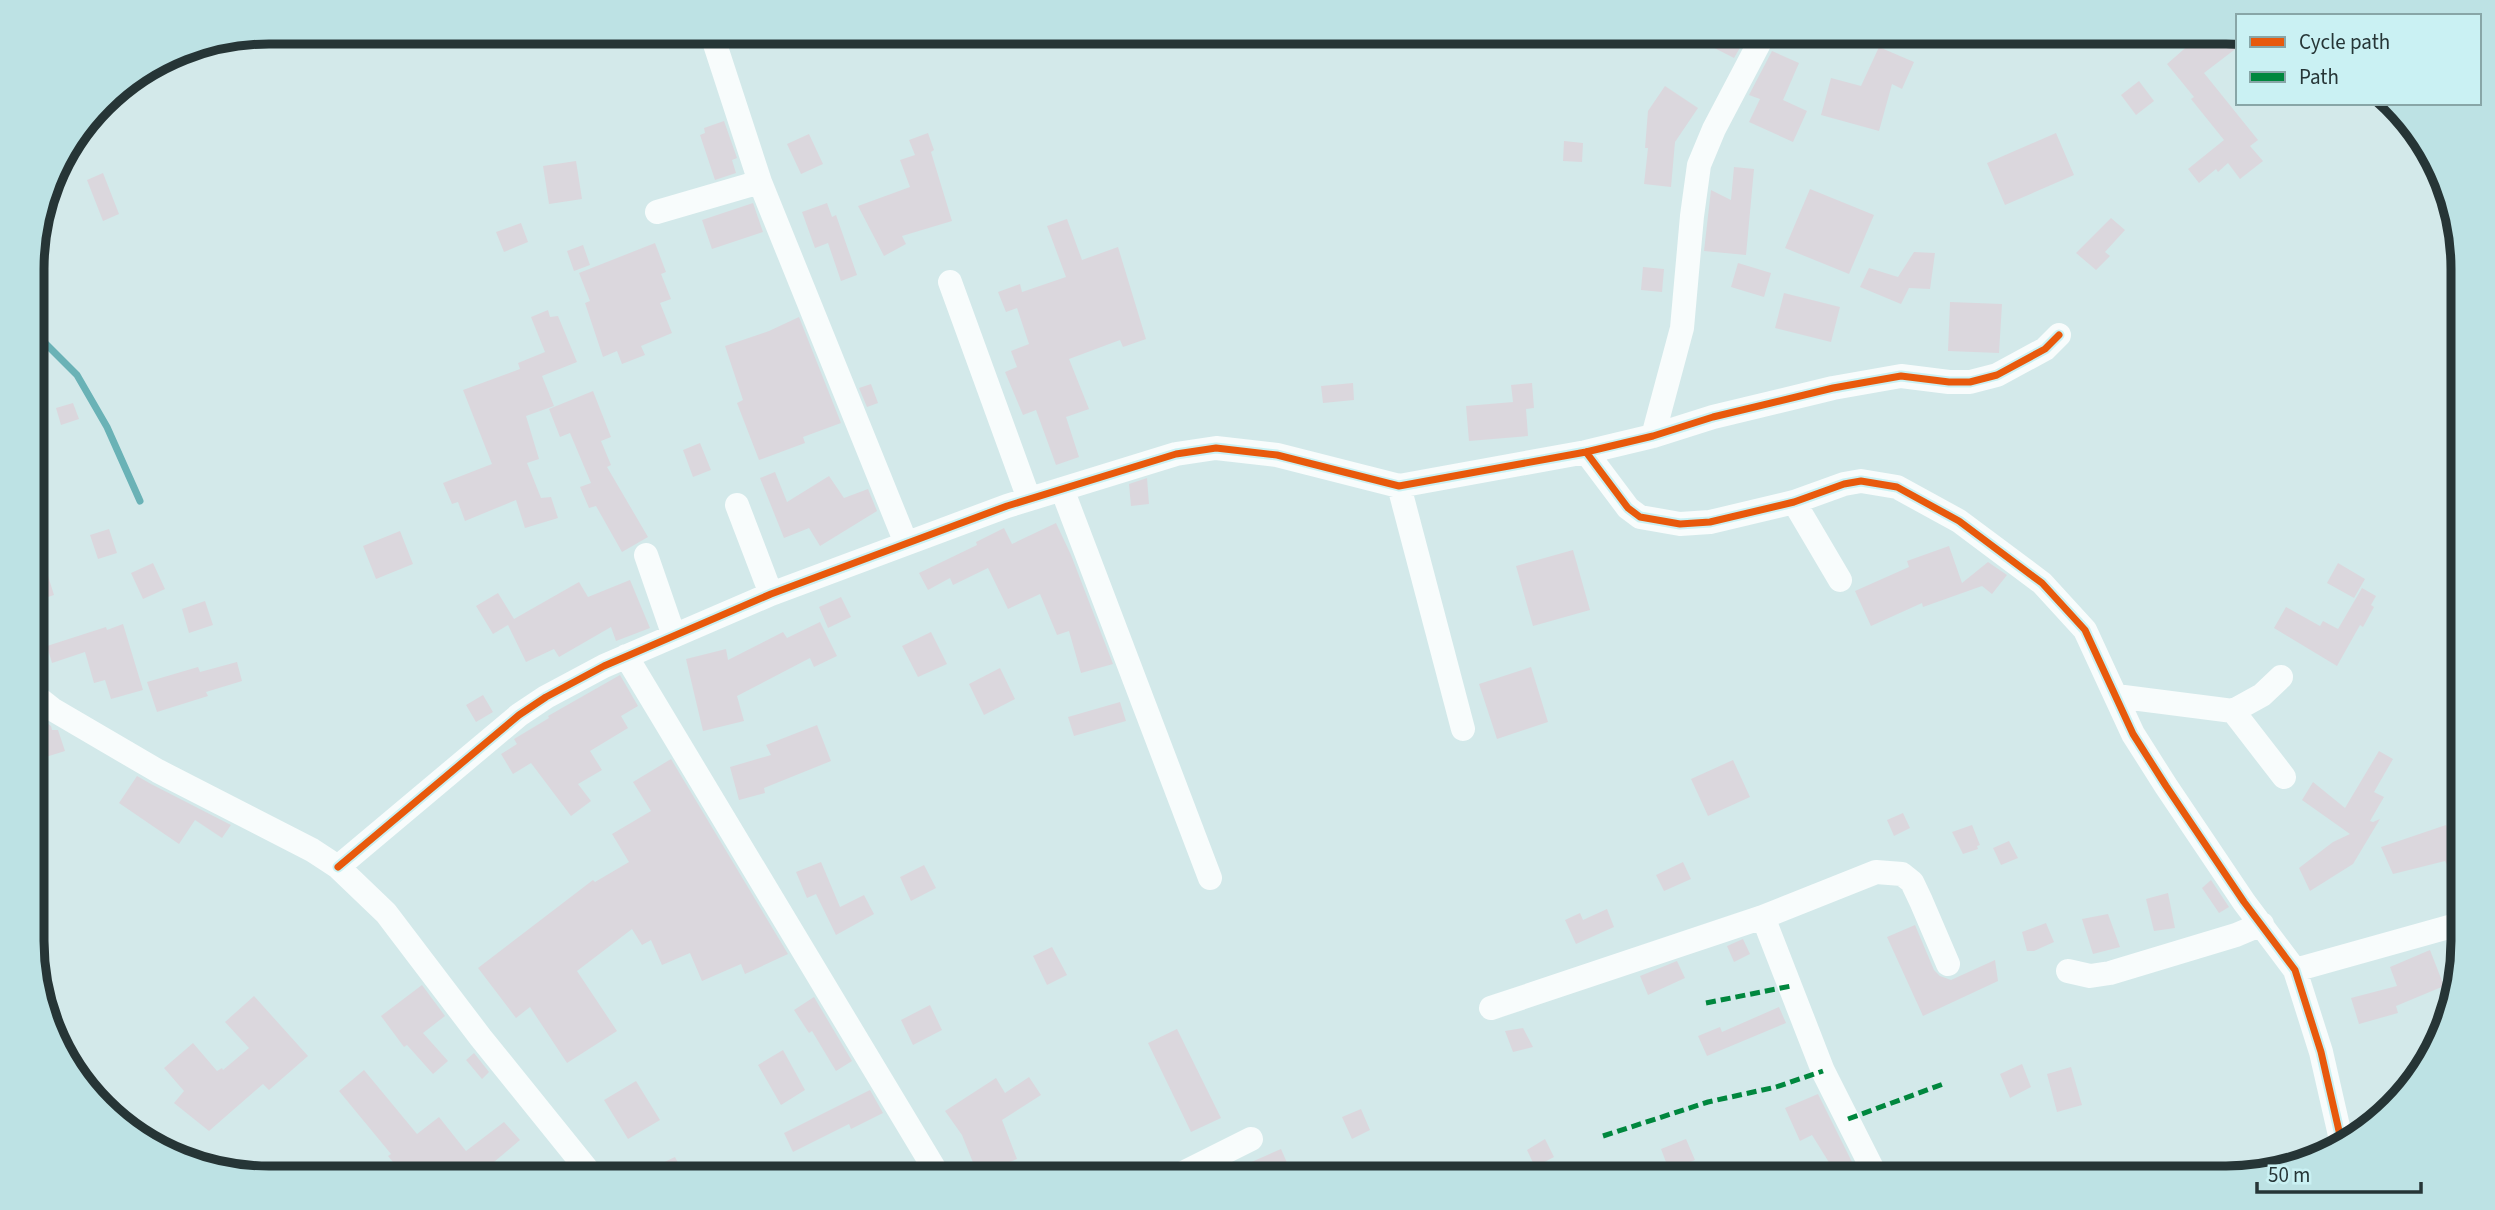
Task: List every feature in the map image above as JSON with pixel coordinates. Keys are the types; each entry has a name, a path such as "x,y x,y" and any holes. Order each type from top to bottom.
{"street":[{"path":"715,44 760,182 906,543"},
{"path":"1653,436 1682,328 1699,165 1714,129 1759,44"},
{"path":"657,212 760,182"},
{"path":"950,282 1029,499"},
{"path":"338,867 519,715 546,697 626,656 771,594 1029,499 1176,454 1216,448 1277,455 1399,486 1586,452 1833,388 1901,376 1970,382 1997,375 2045,349 2059,335"},
{"path":"1586,452 1628,508 1640,517 1681,524 1710,522 1794,502 1844,484 1861,481 1897,487 1958,521 2042,583 2085,630 2133,734 2244,902 2295,970 2321,1052 2340,1135"},
{"path":"1399,486 1463,729"},
{"path":"1062,489 1210,878"},
{"path":"1794,502 1840,580"},
{"path":"737,505 771,594"},
{"path":"646,555 674,636"},
{"path":"626,656 933,1166"},
{"path":"2116,696 2233,711 2262,695 2281,677"},
{"path":"44,703 158,771 312,850 338,867 386,913 481,1038 584,1166"},
{"path":"2233,711 2284,778"},
{"path":"1491,1008 1763,916 1876,872 1902,874 1912,882 1948,964"},
{"path":"1763,916 1823,1071 1871,1166"},
{"path":"2068,971 2090,976 2110,973 2236,936 2262,924"},
{"path":"2295,970 2451,926"},
{"path":"1197,1166 1251,1139"}],"building":[{"path":"1707,44 1742,44 1734,58"},
{"path":"2190,44 2236,44 2236,49 2204,73 2258,140 2250,146 2263,161 2240,179 2228,163 2199,183 2188,169 2224,140 2167,64"},
{"path":"1879,47 1914,62 1902,89 1892,84 1879,131 1821,115 1831,78 1861,86"},
{"path":"1772,51 1799,63 1783,100 1807,111 1793,142 1749,122 1760,99 1749,95"},
{"path":"2139,81 2154,101 2136,115 2121,95"},
{"path":"1665,86 1698,108 1675,142 1671,187 1644,184 1648,111"},
{"path":"724,121 737,158 732,160 736,173 715,180 700,135 705,133 704,128"},
{"path":"928,133 934,150 931,152 952,221 902,236 906,244 884,256 858,206 910,187 900,160 915,155 909,140"},
{"path":"2056,133 2074,175 2005,205 1987,163"},
{"path":"809,134 823,164 801,174 787,144"},
{"path":"1564,141 1583,143 1582,162 1563,161"},
{"path":"576,161 582,199 549,204 543,166"},
{"path":"1734,167 1754,169 1746,255 1704,251 1711,190 1731,200"},
{"path":"103,173 119,214 103,221 87,180"},
{"path":"1810,189 1874,215 1849,274 1785,248"},
{"path":"753,203 763,232 712,249 702,220"},
{"path":"827,203 832,217 836,215 857,275 841,281 828,243 815,248 802,212"},
{"path":"2111,218 2125,230 2105,252 2110,256 2096,270 2076,253"},
{"path":"1067,219 1082,260 1118,247 1146,339 1123,347 1120,340 1069,359 1089,409 1066,417 1079,457 1056,465 1036,410 1023,415 1005,372 1017,367 1011,351 1029,344 1017,308 1006,312 998,292 1020,284 1022,292 1066,277 1047,226"},
{"path":"521,223 528,242 504,252 496,232"},
{"path":"655,243 666,272 661,274 671,299 660,303 672,333 641,346 645,355 622,364 617,351 603,357 585,303 590,301 579,273"},
{"path":"583,245 590,265 574,271 567,251"},
{"path":"1914,252 1935,253 1930,289 1909,288 1901,304 1860,287 1869,268 1898,277"},
{"path":"1738,263 1771,273 1764,297 1731,287"},
{"path":"1643,267 1664,269 1662,292 1641,290"},
{"path":"1784,293 1840,307 1831,342 1775,328"},
{"path":"1950,302 2002,304 1999,353 1948,351"},
{"path":"548,310 550,317 558,316 577,362 542,376 554,406 526,416 539,459 527,463 541,498 551,497 558,518 525,528 516,500 465,521 458,502 452,504 443,483 492,464 463,390 520,369 518,363 545,352 531,317"},
{"path":"799,317 841,423 803,437 805,443 759,460 737,403 743,400 725,346"},
{"path":"1353,383 1354,400 1323,403 1321,386"},
{"path":"1532,383 1534,408 1526,409 1528,436 1469,441 1466,406 1513,402 1511,385"},
{"path":"871,384 878,403 867,407 859,388"},
{"path":"593,391 611,437 601,441 611,465 607,467 648,537 622,552 596,506 589,508 580,487 591,483 570,433 560,437 549,409"},
{"path":"73,403 79,419 61,425 56,408"},
{"path":"700,443 711,470 693,477 683,450"},
{"path":"775,472 787,502 829,476 844,498 868,489 877,511 820,546 809,528 784,538 760,478"},
{"path":"1147,478 1149,504 1131,506 1129,484"},
{"path":"1056,523 1113,664 1081,673 1069,631 1057,635 1040,594 1008,609 988,568 953,585 950,578 928,590 919,573 977,545 976,542 1004,528 1012,544"},
{"path":"109,529 117,553 98,559 90,535"},
{"path":"400,531 413,564 376,579 363,546"},
{"path":"1949,546 1962,583 1988,562 2007,575 1992,594 1982,586 1923,607 1922,603 1871,626 1855,591 1909,567 1907,561"},
{"path":"1573,550 1590,610 1533,626 1516,566"},
{"path":"44,563 54,595 44,598"},
{"path":"153,563 165,589 143,599 131,573"},
{"path":"2338,563 2365,579 2354,598 2327,583"},
{"path":"630,580 650,628 616,641 611,627 559,657 554,649 526,662 508,625 493,634 476,606 498,593 514,619 579,582 588,597"},
{"path":"2362,588 2376,596 2371,605 2374,607 2363,627 2360,625 2337,666 2274,628 2286,607 2320,626 2323,621 2338,629"},
{"path":"841,597 851,617 828,628 819,607"},
{"path":"205,601 213,625 189,633 182,609"},
{"path":"820,622 837,656 814,667 810,658 737,696 744,721 703,731 686,659 726,649 728,660 783,632 787,638"},
{"path":"123,624 143,690 111,699 105,680 94,683 85,652 52,663 47,646"},
{"path":"931,632 947,664 918,677 902,646"},
{"path":"237,662 242,681 206,692 208,696 157,712 147,682 198,667 200,672"},
{"path":"1531,667 1548,722 1497,739 1479,684"},
{"path":"1000,668 1015,699 984,715 969,684"},
{"path":"620,675 638,706 621,716 628,728 590,751 602,770 578,784 591,801 571,816 531,763 513,774 501,754 517,744 514,739 549,718 548,716"},
{"path":"483,695 493,712 476,722 466,705"},
{"path":"1120,702 1126,721 1074,736 1068,717"},
{"path":"44,721 52,730 58,730 65,751 44,758"},
{"path":"817,725 831,761 764,788 765,793 739,800 730,767 771,755 766,745"},
{"path":"2379,751 2393,759 2374,792 2384,797 2370,821 2380,819 2353,864 2310,891 2299,868 2333,842 2350,834 2302,800 2313,782 2345,808"},
{"path":"671,759 788,954 745,974 741,964 702,981 690,953 662,965 651,940 642,945 632,929 577,971 617,1031 567,1063 530,1007 516,1018 478,968 593,880 595,882 629,862 612,834 651,811 633,782"},
{"path":"1733,760 1750,797 1708,816 1691,779"},
{"path":"137,776 231,825 222,838 195,820 179,844 119,803"},
{"path":"1903,813 1910,828 1894,836 1887,820"},
{"path":"1972,825 1980,845 1977,846 1978,849 1963,854 1952,832"},
{"path":"2446,825 2451,837 2451,873 2445,861 2393,874 2381,847"},
{"path":"2009,841 2018,858 2001,865 1993,848"},
{"path":"821,862 840,907 864,895 874,914 836,935 816,894 807,898 796,872"},
{"path":"1683,862 1691,879 1664,891 1656,875"},
{"path":"924,865 936,888 911,901 900,877"},
{"path":"2211,880 2229,907 2219,913 2202,888"},
{"path":"2168,893 2175,928 2154,931 2146,899"},
{"path":"1607,909 1614,927 1576,944 1565,920 1580,913 1583,920"},
{"path":"2108,914 2120,947 2093,954 2082,919"},
{"path":"2046,923 2054,942 2034,951 2027,951 2022,932"},
{"path":"1915,925 1934,970 1940,976 1951,980 1995,960 1998,981 1923,1016 1887,937"},
{"path":"1743,939 1750,954 1734,962 1727,946"},
{"path":"1052,947 1067,975 1047,985 1033,956"},
{"path":"2430,950 2444,986 2396,1006 2398,1013 2359,1024 2351,998 2397,986 2390,967"},
{"path":"1677,961 1685,978 1648,995 1640,976"},
{"path":"422,985 445,1016 423,1033 448,1061 433,1074 407,1045 404,1047 381,1016"},
{"path":"254,996 308,1056 269,1090 263,1084 209,1131 174,1103 184,1091 164,1068 193,1043 217,1071 222,1068 223,1070 249,1048 225,1022"},
{"path":"814,997 852,1061 836,1071 812,1031 809,1033 794,1010"},
{"path":"930,1005 942,1030 913,1045 901,1020"},
{"path":"1779,1007 1786,1023 1707,1056 1698,1036 1720,1027 1722,1032"},
{"path":"1523,1028 1533,1047 1513,1052 1505,1031"},
{"path":"1177,1029 1221,1118 1191,1132 1148,1043"},
{"path":"783,1050 805,1090 781,1105 758,1065"},
{"path":"474,1053 489,1072 482,1079 466,1060"},
{"path":"2022,1064 2031,1087 2010,1098 2000,1074"},
{"path":"2071,1067 2082,1105 2057,1112 2047,1074"},
{"path":"364,1070 417,1134 439,1117 466,1151 504,1122 520,1140 489,1166 396,1166 388,1156 391,1154 339,1091"},
{"path":"1029,1077 1041,1095 1002,1120 1017,1159 1000,1166 974,1166 962,1135 945,1111 996,1078 1005,1093"},
{"path":"636,1081 660,1120 628,1139 604,1100"},
{"path":"870,1090 883,1113 851,1129 849,1124 793,1152 784,1133"},
{"path":"1818,1094 1854,1166 1826,1166 1830,1164 1812,1135 1800,1141 1785,1108"},
{"path":"1361,1109 1370,1130 1352,1139 1342,1117"},
{"path":"1545,1139 1554,1157 1535,1166 1527,1150"},
{"path":"1686,1139 1695,1160 1679,1166 1667,1166 1661,1149"},
{"path":"1281,1149 1288,1165 1286,1166 1242,1166"},
{"path":"675,1157 680,1166 656,1166"}],"waterway":[{"path":"44,342 77,375 107,427 140,501"}],"marked path":[{"path":"1706,1003 1791,986"},
{"path":"1603,1136 1708,1102 1776,1087 1823,1071"},
{"path":"1848,1119 1946,1083"}],"cycle path":[{"path":"338,867 519,715 546,697 604,666 771,594 1007,506 1176,454 1216,448 1277,455 1399,486 1586,452 1833,388 1901,376 1970,382 1997,375 2045,349 2059,335"},
{"path":"1586,452 1628,508 1640,517 1680,524 1710,522 1794,502 1844,484 1861,481 1897,487 1959,521 2042,583 2085,630 2133,734 2244,902 2295,970 2321,1052 2340,1135"}]}
